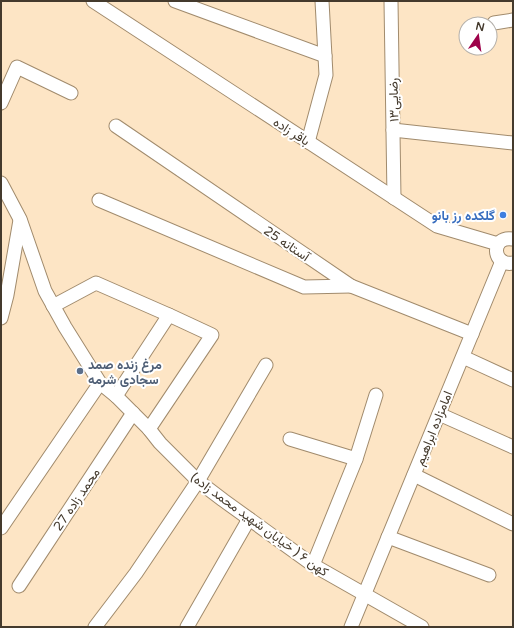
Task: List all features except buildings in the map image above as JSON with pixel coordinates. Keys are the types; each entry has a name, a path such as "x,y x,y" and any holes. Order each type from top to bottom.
{"street":[{"name":"باقر زاده","path":"93,1 436,226 498,244"},
{"path":"175,1 325,56"},
{"path":"308,142 326,75 322,1"},
{"name":"رضایی۱۳","path":"392,1 394,198"},
{"path":"498,22 513,20"},
{"path":"1,103 17,67 71,93"},
{"name":"آستانه 25","path":"116,126 351,286 472,334"},
{"path":"393,130 513,143"},
{"name":"کهن ۶ ( خیابان شهید محمد زاده)","path":"1,183 20,219 45,291 100,383 116,396 149,429 160,444 198,481 313,565 422,627"},
{"path":"99,200 304,287 351,286"},
{"path":"1,318 4,292 20,219"},
{"path":"508,262 497,255 496,251 498,244 505,239 513,239"},
{"name":"امامزاده ابراهیم","path":"351,627 472,334 508,262"},
{"path":"53,306 96,283 212,335 149,429"},
{"path":"116,396 169,315"},
{"path":"463,357 513,380"},
{"path":"95,627 136,572 198,481 266,365"},
{"path":"1,528 100,383"},
{"path":"313,565 356,460 376,395"},
{"name":"محمد زاده 27","path":"19,586 133,413"},
{"path":"439,414 513,447"},
{"path":"290,439 356,460"},
{"path":"414,475 513,524"},
{"path":"187,627 249,519"},
{"path":"388,537 489,575"}],"place":[{"name":"گلکده رز بانو","path":"503,215"},
{"name":"مرغ زنده صمد سجادی شرمه","path":"80,371"}]}
